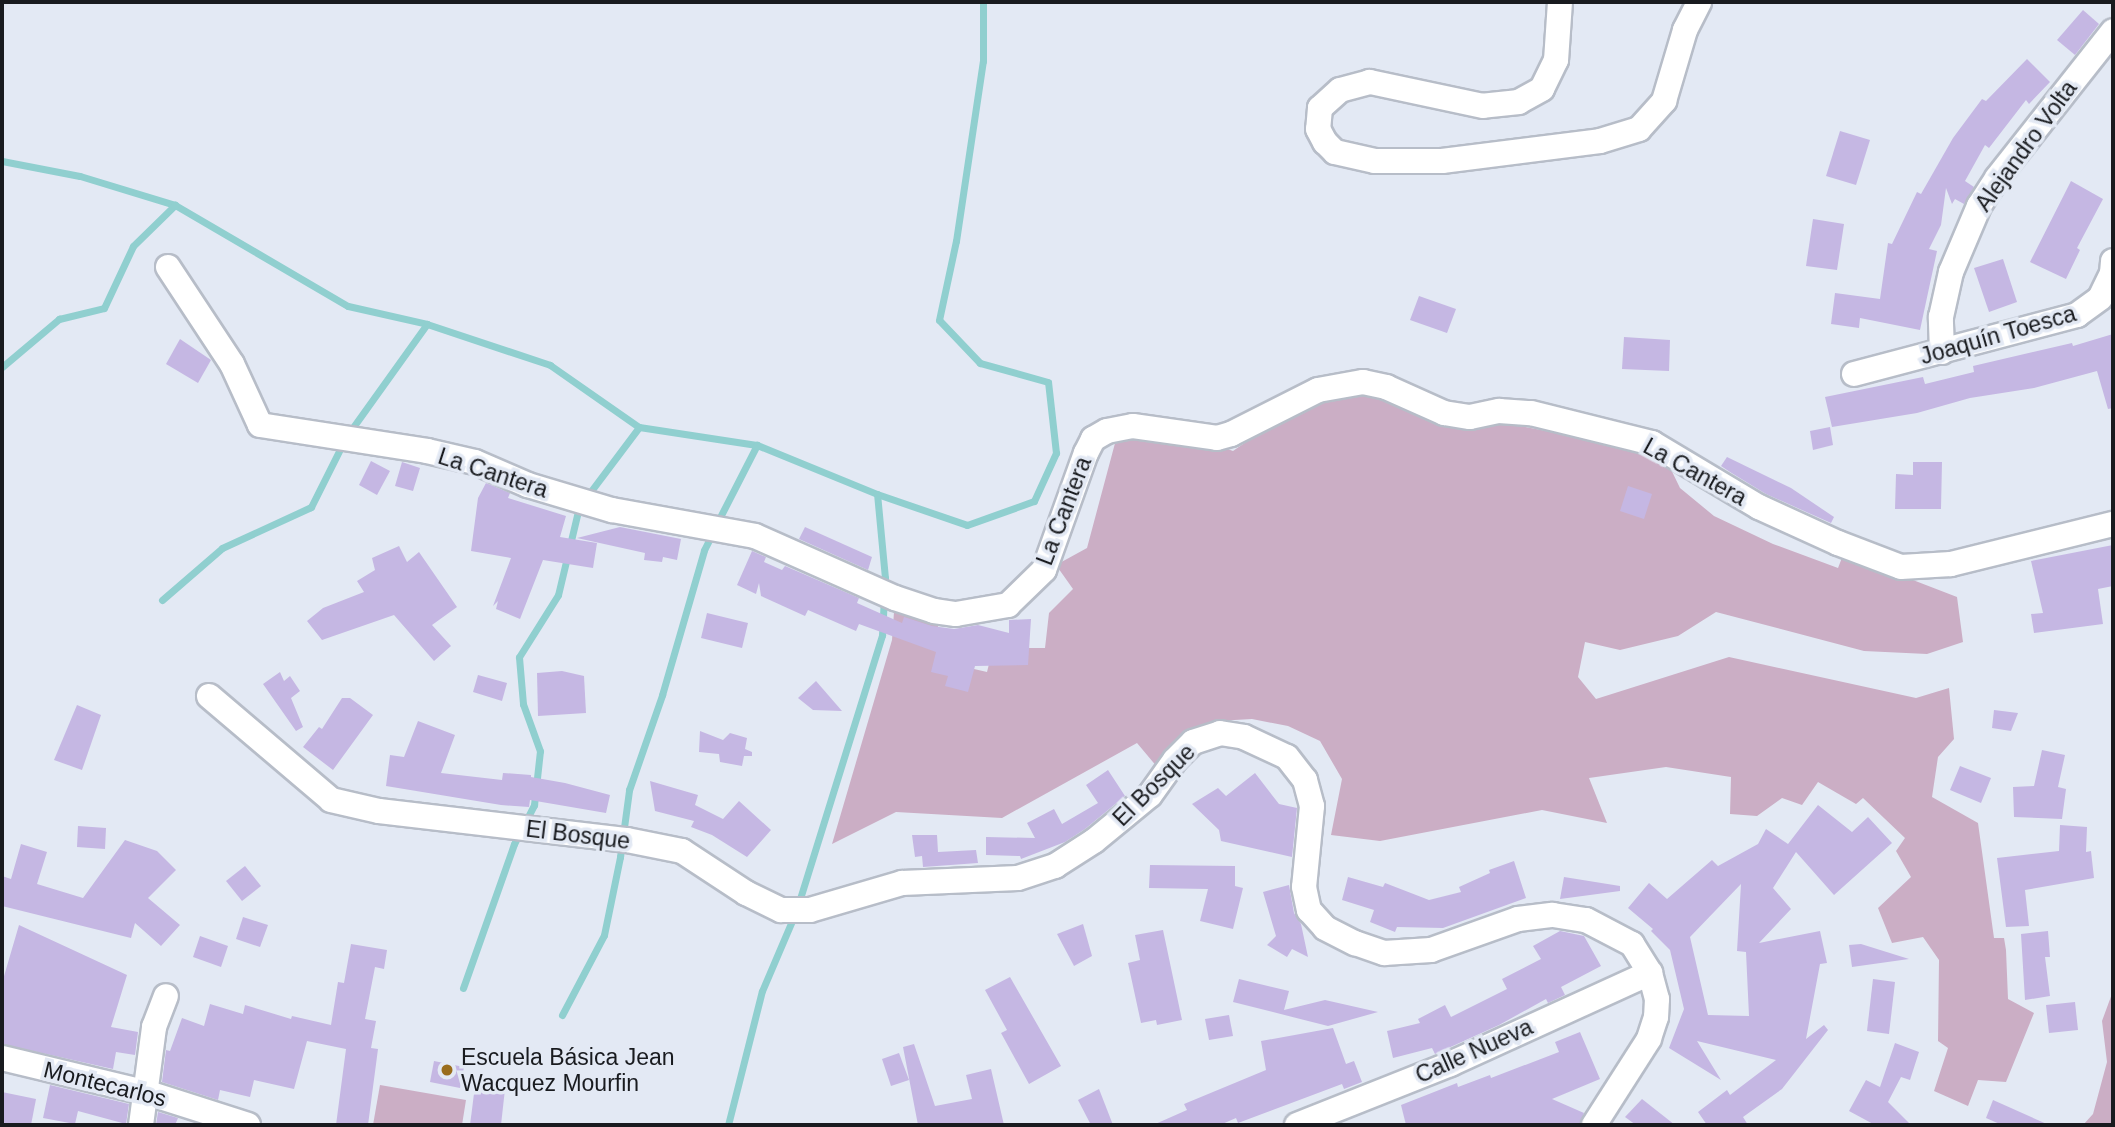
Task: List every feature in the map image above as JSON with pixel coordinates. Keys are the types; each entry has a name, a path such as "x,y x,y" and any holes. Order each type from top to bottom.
{"street":[{"path":"1560,2 1556,60 1542,89 1531,96 1519,102 1483,106 1370,82 1340,90 1320,108 1318,130 1335,152 1375,161 1442,161 1600,141 1639,128 1664,101 1680,43 1699,2"},
{"name":"Alejandro Volta","path":"1941,352 1941,317 1951,272 1979,206 1997,178 2113,31"},
{"name":"Joaquín Toesca","path":"1854,374 2077,315 2100,298 2112,273 2113,261"},
{"name":"La Cantera","path":"167,267 232,365 260,425 427,451 475,462 528,485 612,510 755,536 895,598 956,614 1008,605 1044,570 1086,453 1093,439 1107,431 1133,426 1217,438 1231,434 1318,390 1363,382 1386,387 1444,412 1469,416 1499,411 1531,414 1652,443 1759,507 1838,543 1901,567 1951,564 2113,524"},
{"name":"El Bosque","path":"209,696 331,800 379,811 627,840 682,851 746,893 781,910 810,910 902,884 1018,878 1055,866 1094,841 1150,795 1175,760 1193,742 1220,733 1244,737 1287,757 1305,780 1311,806 1304,887 1309,910 1325,928 1354,943 1384,953 1431,950 1518,919 1553,915 1586,920 1612,930 1632,944 1650,973 1657,999 1656,1017 1649,1039 1594,1125"},
{"name":"Calle Nueva","path":"1297,1125 1450,1064 1650,973"},
{"path":"141,1125 148,1093 154,1027 166,996"},
{"name":"Montecarlos","path":"2,1058 148,1093 248,1125"}],"shaded area":[{"path":"1336,380 1451,413 1663,453 1680,488 1714,516 1773,544 1838,568 1845,550 1874,565 1957,597 1963,642 1927,654 1864,651 1716,612 1678,636 1620,650 1585,642 1578,677 1596,699 1729,657 1916,698 1949,688 1954,739 1938,757 1932,797 1978,823 1994,938 2004,938 2008,999 2034,1013 2006,1082 1978,1080 1968,1106 1934,1091 1948,1048 1938,1041 1939,960 1923,937 1892,943 1878,908 1911,877 1896,851 1905,838 1863,798 1856,804 1818,782 1802,805 1782,798 1757,816 1730,814 1731,777 1666,767 1589,778 1607,823 1542,810 1380,841 1331,835 1342,779 1320,741 1288,726 1252,719 1217,721 1188,734 1158,768 1137,743 1002,818 896,812 832,844 892,640 894,612 938,626 935,650 948,663 987,672 993,648 1045,648 1049,613 1073,589 1056,565 1087,548 1118,432 1172,429 1233,451"},
{"path":"2113,991 2113,1125 2083,1125 2093,1114 2107,1062 2102,1021"},
{"path":"380,1085 466,1100 462,1125 373,1125"}],"building":[{"path":"2083,10 2099,24 2075,55 2057,40"},
{"path":"2027,59 2050,82 2029,104 2026,100 1989,148 1985,145 1965,181 1974,187 1964,204 1955,199 1952,204 1946,188 1941,225 1929,249 1937,251 1920,330 1860,318 1859,328 1831,324 1835,293 1880,299 1888,243 1892,244 1917,192 1921,194 1953,138 1982,99 1986,101"},
{"path":"1840,131 1870,140 1856,185 1826,176"},
{"path":"2071,181 2103,199 2077,248 2080,250 2066,279 2030,262"},
{"path":"1813,219 1844,224 1837,270 1806,266"},
{"path":"2003,259 2017,302 1989,312 1974,268"},
{"path":"1419,296 1456,309 1447,333 1410,320"},
{"path":"2113,334 2113,408 2108,409 2097,371 2034,388 1970,398 1917,413 1832,427 1825,397 1923,377 1925,384 1974,372 1973,366 2072,343 2073,346"},
{"path":"1624,337 1670,340 1669,371 1622,369"},
{"path":"180,339 211,360 198,383 166,364"},
{"path":"1830,427 1833,445 1813,450 1810,431"},
{"path":"1727,457 1791,488 1834,517 1831,523 1766,494 1730,472 1721,466"},
{"path":"371,461 390,471 377,495 359,485"},
{"path":"402,462 420,468 413,491 395,486"},
{"path":"1913,462 1942,462 1941,509 1895,509 1896,474 1913,475"},
{"path":"486,483 510,493 508,498 566,516 560,537 597,543 593,568 543,560 520,619 496,609 498,601 493,606 511,558 471,551 478,498"},
{"path":"1628,486 1652,494 1644,519 1620,511"},
{"path":"620,527 681,539 677,560 663,557 662,562 644,560 645,553 577,538"},
{"path":"805,527 872,557 868,570 799,539"},
{"path":"2113,545 2113,586 2098,589 2103,624 2034,633 2031,614 2043,613 2031,561"},
{"path":"399,546 407,562 419,552 457,607 432,625 451,646 434,661 394,615 322,640 307,621 323,608 364,592 357,581 375,570 372,558"},
{"path":"752,551 766,557 764,562 782,570 785,566 859,598 857,603 902,623 904,617 932,626 954,629 978,625 1009,633 1009,620 1031,619 1028,665 975,666 968,692 945,686 948,676 931,672 936,652 859,624 856,631 808,610 805,616 761,596 759,583 756,594 737,585"},
{"path":"707,613 748,623 742,648 701,638"},
{"path":"562,671 584,676 586,713 538,716 537,673"},
{"path":"280,672 284,681 290,676 300,691 291,698 303,727 296,731 263,684"},
{"path":"478,675 507,683 502,701 473,692"},
{"path":"816,681 842,711 813,710 798,698"},
{"path":"342,698 350,698 373,715 333,770 303,747 319,727 322,729"},
{"path":"77,705 101,715 82,770 54,760"},
{"path":"1994,710 2018,713 2011,731 1992,728"},
{"path":"418,721 455,735 441,773 502,780 503,773 531,775 565,783 610,795 606,813 530,800 529,807 501,805 386,786 390,755 404,757"},
{"path":"700,731 723,740 730,733 747,738 745,749 752,752 752,756 744,756 742,766 720,762 719,754 699,752"},
{"path":"2042,750 2065,755 2058,787 2066,789 2062,819 2014,817 2013,787 2034,786"},
{"path":"1960,766 1991,778 1981,803 1950,790"},
{"path":"1108,770 1125,796 1085,829 1065,842 1021,859 1020,856 986,855 986,837 1035,838 1027,823 1054,809 1062,824 1098,803 1086,785"},
{"path":"1255,773 1279,804 1297,808 1292,857 1221,841 1219,830 1192,804 1218,788 1226,796"},
{"path":"650,781 698,795 695,805 723,819 739,801 771,830 747,857 712,835 691,827 694,821 655,811"},
{"path":"1818,805 1852,832 1868,817 1892,843 1834,895 1796,852 1773,888 1791,909 1759,943 1820,931 1827,963 1820,964 1806,1039 1824,1025 1828,1030 1782,1089 1743,1117 1748,1125 1707,1125 1698,1112 1727,1090 1730,1095 1776,1060 1697,1041 1721,1080 1669,1048 1684,1009 1670,950 1651,931 1653,929 1628,908 1649,883 1667,899 1712,860 1718,866 1758,844 1766,829 1788,844","holes":["1741,884 1737,951 1746,952 1749,1016 1708,1015 1690,937"]},
{"path":"2060,825 2087,827 2086,852 2091,851 2094,878 2025,890 2029,926 2006,927 1997,858 2059,851"},
{"path":"78,826 106,828 105,849 77,847"},
{"path":"912,835 937,835 938,852 976,850 978,863 923,867 922,856 915,857"},
{"path":"125,840 157,851 176,870 148,898 180,925 161,946 135,923 131,938 2,906 2,876 11,879 21,844 47,852 37,884 83,898"},
{"path":"1514,861 1526,898 1443,928 1397,927 1395,932 1370,922 1374,910 1342,900 1348,877 1383,887 1385,883 1429,900 1461,892 1459,887 1490,873 1489,870"},
{"path":"1150,865 1235,866 1235,886 1243,888 1233,929 1200,921 1208,889 1149,888"},
{"path":"245,866 261,886 242,901 226,881"},
{"path":"1564,877 1620,886 1620,891 1560,899"},
{"path":"1289,885 1294,913 1301,924 1308,957 1292,949 1287,957 1267,945 1276,936 1263,892"},
{"path":"243,917 268,925 260,947 236,939"},
{"path":"1083,924 1092,956 1074,966 1057,934"},
{"path":"19,925 127,975 111,1027 138,1032 135,1055 116,1052 113,1069 2,1044 2,983"},
{"path":"1163,930 1182,1020 1157,1025 1156,1020 1141,1023 1128,963 1140,960 1135,935"},
{"path":"1560,931 1584,936 1601,966 1561,987 1565,995 1548,1003 1546,999 1499,1025 1435,1054 1432,1048 1393,1058 1387,1031 1420,1023 1418,1019 1445,1005 1451,1017 1507,989 1502,979 1541,959 1533,946"},
{"path":"2048,931 2050,957 2045,957 2050,996 2025,1000 2021,934"},
{"path":"200,936 228,946 221,967 193,957"},
{"path":"351,944 387,950 384,969 375,967 365,1019 376,1021 371,1048 378,1049 368,1125 336,1125 346,1049 307,1041 294,1089 254,1080 250,1097 220,1090 218,1100 162,1082 166,1050 170,1051 182,1018 204,1026 210,1004 243,1014 245,1005 291,1019 292,1016 331,1025 338,982 344,983"},
{"path":"1861,944 1909,959 1852,967 1849,945"},
{"path":"1010,977 1061,1066 1029,1084 1001,1033 1007,1030 985,990"},
{"path":"1239,979 1289,991 1284,1010 1325,1000 1378,1012 1328,1026 1233,1002"},
{"path":"1873,979 1895,982 1889,1034 1867,1031"},
{"path":"2075,1002 2078,1030 2049,1033 2046,1005"},
{"path":"1229,1015 1233,1036 1209,1040 1205,1019"},
{"path":"1333,1028 1346,1064 1354,1061 1362,1082 1344,1089 1342,1084 1238,1123 1236,1118 1220,1125 1153,1125 1187,1110 1184,1104 1266,1070 1261,1041"},
{"path":"1580,1032 1600,1079 1552,1099 1584,1113 1579,1125 1406,1125 1401,1105 1457,1083 1458,1087 1490,1075 1491,1078 1559,1052 1555,1042"},
{"path":"1895,1043 1919,1052 1910,1080 1901,1077 1888,1102 1911,1125 1875,1125 1849,1111 1866,1080 1880,1087"},
{"path":"914,1044 935,1106 972,1099 966,1075 991,1069 1004,1125 918,1125 903,1047"},
{"path":"899,1053 909,1080 891,1086 882,1059"},
{"path":"434,1061 464,1067 460,1088 430,1082"},
{"path":"50,1085 129,1104 126,1124 78,1111 75,1124 43,1118"},
{"path":"475,1086 505,1089 501,1125 470,1125"},
{"path":"1099,1089 1113,1125 1091,1125 1078,1100"},
{"path":"2,1092 36,1099 31,1125 2,1125"},
{"path":"1642,1099 1675,1125 1636,1125 1625,1117"},
{"path":"1993,1100 2049,1125 2002,1125 1986,1118"},
{"path":"158,1112 178,1118 175,1125 156,1125"}],"waterway":[{"path":"2,161 80,176 175,205 348,306 427,324 550,365 639,427 757,445 877,494 967,525 1034,501 1056,453 1048,382 980,363 939,320 956,241 983,61 983,2"},
{"path":"2,367 59,319 104,308 133,246 175,205"},
{"path":"162,600 222,548 311,507 346,437 427,324"},
{"path":"463,988 514,844 534,805 540,751 523,704 519,657 558,595 579,507 639,427"},
{"path":"717,523 757,445"},
{"path":"798,905 882,635 885,578 877,494"},
{"path":"562,1015 604,935 620,857 629,790 662,695 704,550 712,534"},
{"path":"728,1125 762,991 794,916"}],"place":[{"name":"Escuela Básica Jean Wacquez Mourfin","path":"447,1070"}]}
